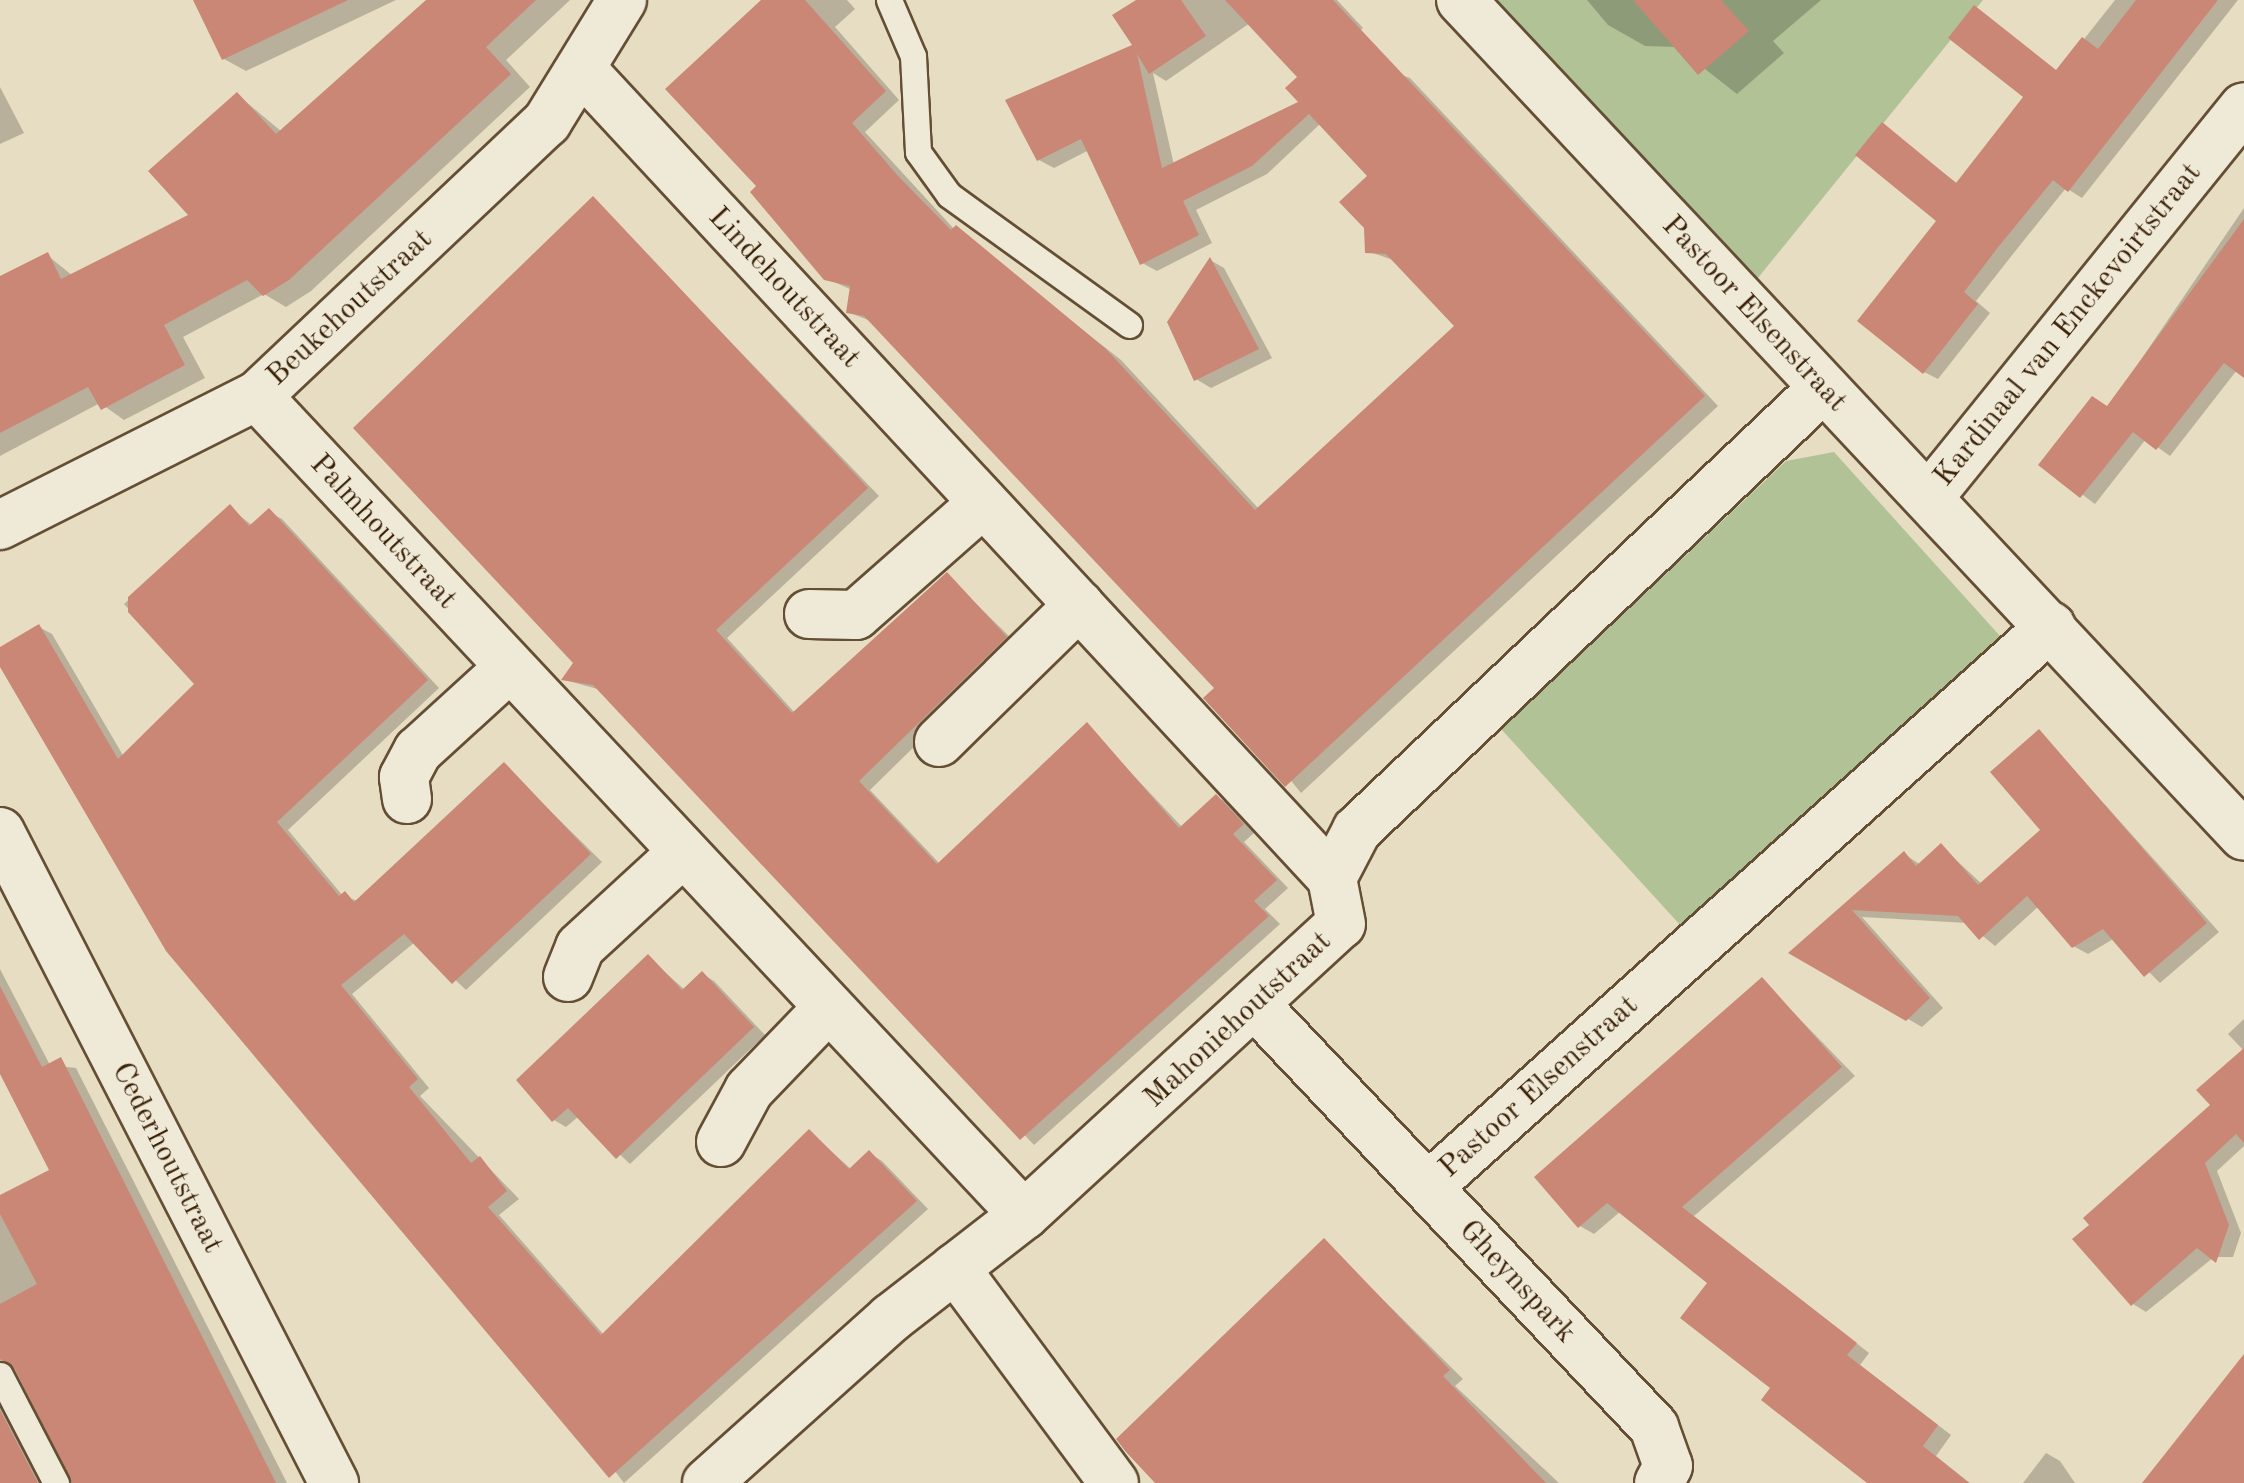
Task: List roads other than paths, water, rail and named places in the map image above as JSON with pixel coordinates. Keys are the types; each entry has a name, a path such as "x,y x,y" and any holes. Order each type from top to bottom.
{"street":[{"name":"Beukehoutstraat","path":"0,525 256,396 547,122 585,74 622,0"},
{"name":"Pastoor Elsenstraat","path":"1460,0 2244,836"},
{"name":"Lindehoutstraat","path":"585,74 1332,878"},
{"name":"Kardinaal van Enckevoirtstraat","path":"1929,497 2244,107"},
{"path":"1332,878 1358,830 1823,388"},
{"name":"Palmhoutstraat","path":"256,396 680,854 1024,1214"},
{"path":"809,614 856,615 983,503"},
{"path":"939,742 1079,605"},
{"name":"Pastoor Elsenstraat","path":"1428,1188 2051,626"},
{"path":"408,799 404,777 418,751 509,668"},
{"name":"Cederhoutstraat","path":"0,832 334,1483"},
{"path":"568,977 580,947 680,854"},
{"name":"Mahoniehoutstraat","path":"707,1483 1024,1214 1257,1006 1342,924 1332,878"},
{"name":"Gheynspark","path":"1257,1006 1654,1427 1668,1466 1659,1483"},
{"path":"721,1142 749,1090 828,1008"},
{"path":"956,1268 1114,1483"}],"lane":[{"path":"889,0 914,56 918,152 949,195 1129,325"},
{"path":"0,1375 56,1483"}]}
